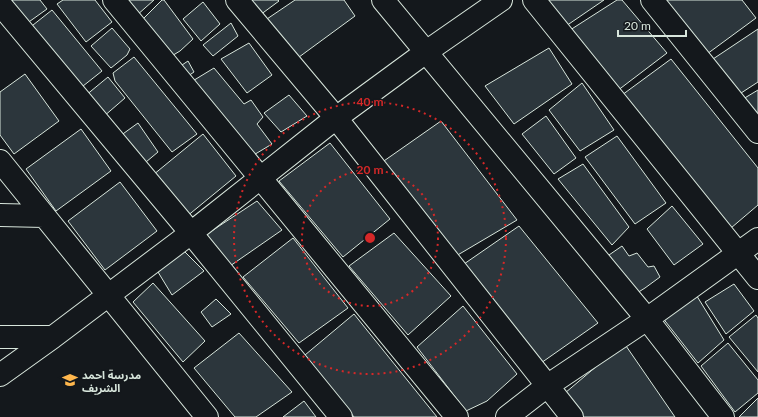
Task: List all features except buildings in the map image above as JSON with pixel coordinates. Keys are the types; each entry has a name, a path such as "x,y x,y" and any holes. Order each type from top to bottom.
{"street":[{"path":"114,0 457,417"},
{"path":"237,0 336,118 572,417"},
{"path":"383,0 647,319 722,417"},
{"path":"0,375 191,233 336,118 426,52 501,0"},
{"path":"534,0 758,278"},
{"path":"652,0 758,132"},
{"path":"0,4 191,233 341,417"},
{"path":"0,161 207,417"},
{"path":"0,216 44,216"},
{"path":"507,417 547,386 647,319 758,239"},
{"path":"0,336 53,337"}],"place":[{"name":"مدرسة احمد الشريف","path":"70,380"}]}
